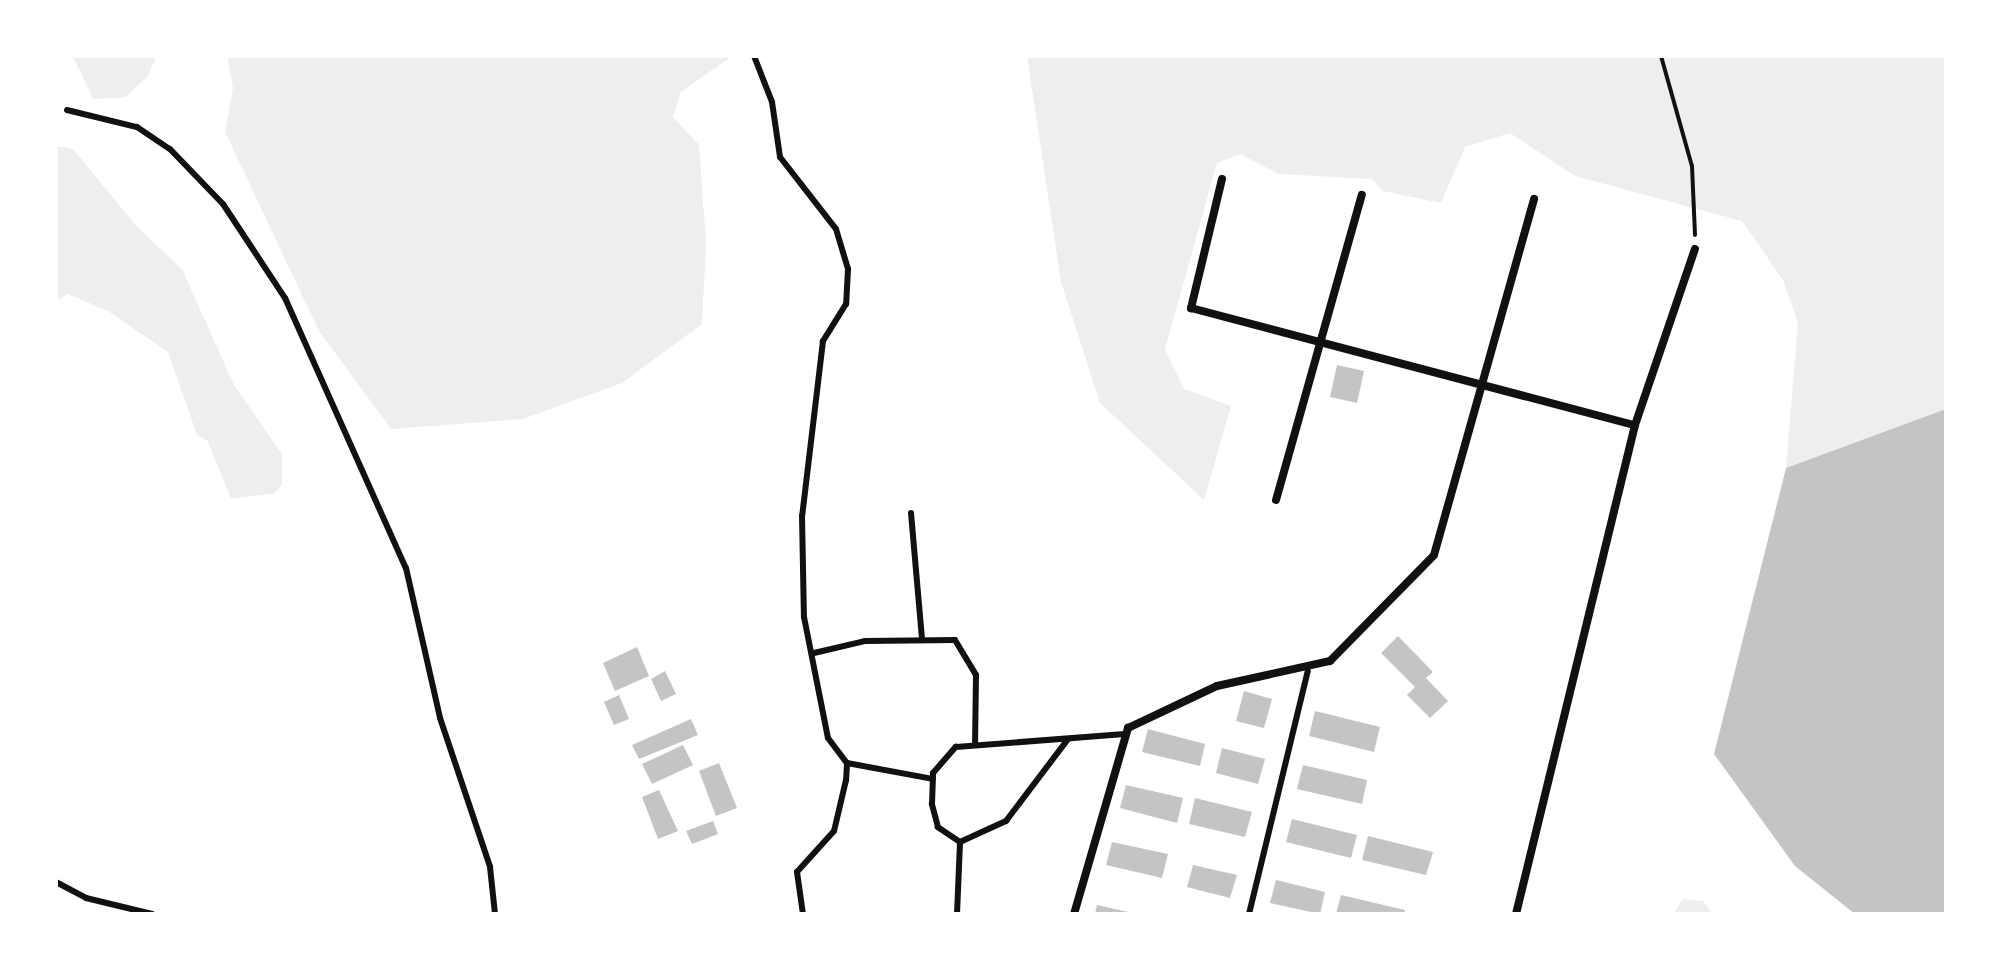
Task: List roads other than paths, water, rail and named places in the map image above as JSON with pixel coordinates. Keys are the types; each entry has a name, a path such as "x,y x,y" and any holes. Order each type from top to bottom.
{"street":[{"path":"1222,179 1191,308 1635,425"},
{"path":"1276,500 1323,343 1362,195"},
{"path":"1074,914 1125,734 1141,719 1217,686 1308,671 1380,614 1434,555 1479,382 1534,199"},
{"path":"1516,914 1635,425 1695,249"}],"lane":[{"path":"754,56 772,102 780,157 836,229 848,269 846,304 823,341 806,457 803,595 828,738 847,763 933,779"},
{"path":"67,110 137,127 170,149 223,204 285,298 406,568 440,718 490,867 495,914"},
{"path":"911,513 922,638"},
{"path":"814,653 922,638 964,648 978,690 975,743"},
{"path":"1249,914 1308,671"},
{"path":"957,914 960,842 933,817 933,779 943,758 975,743 997,749 1125,734"},
{"path":"960,842 1006,821 1068,739"},
{"path":"803,914 797,872 834,831 847,763"},
{"path":"56,882 86,898 152,914"}]}
